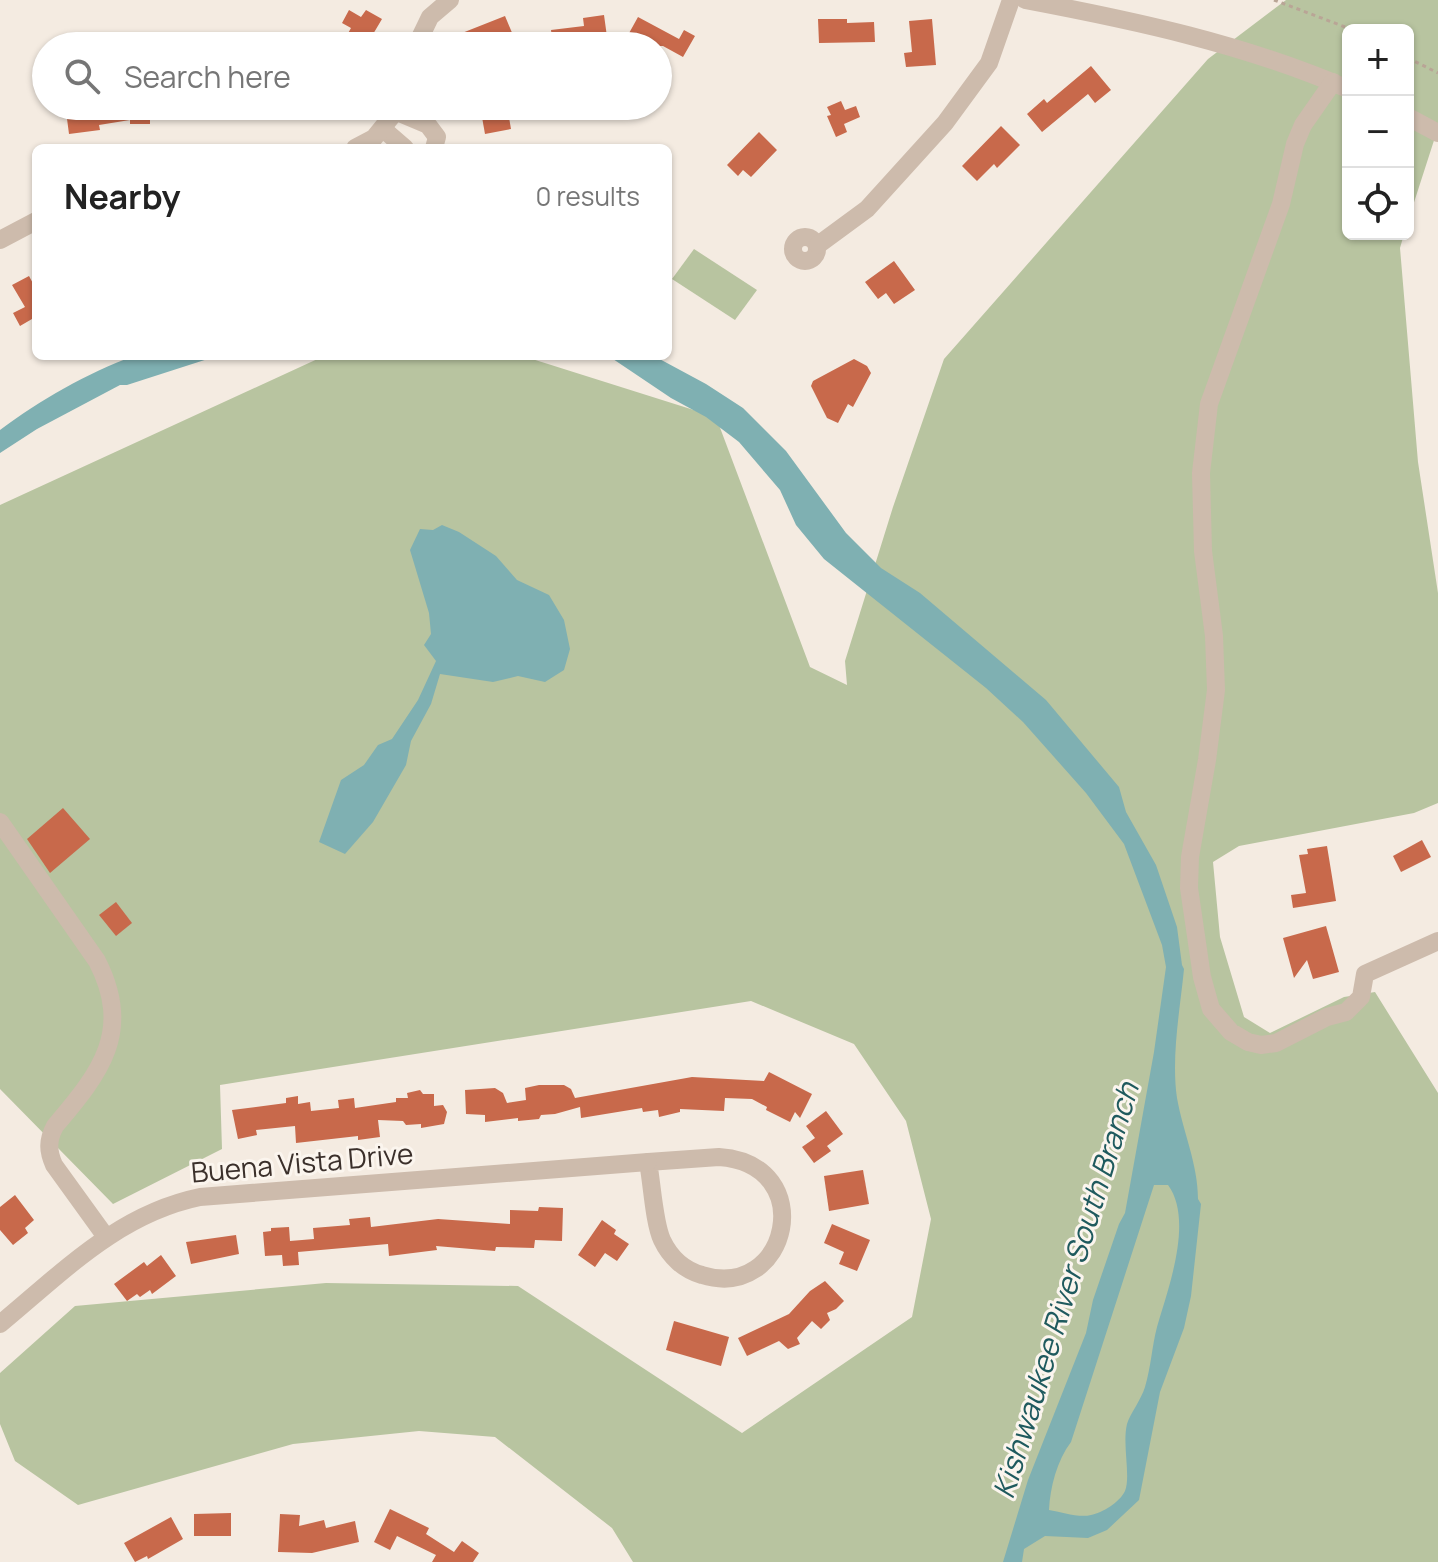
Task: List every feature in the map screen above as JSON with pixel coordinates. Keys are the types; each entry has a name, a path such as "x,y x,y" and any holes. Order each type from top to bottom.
{"street":[{"path":"818,245 867,209 954,111 989,63 1011,0"},
{"path":"1025,0 1139,22 1233,45 1340,85 1303,125 1295,144 1281,204 1209,404 1201,473 1203,551 1214,636 1216,690 1190,857 1189,888 1202,977 1211,1009 1231,1032 1248,1042 1261,1045 1276,1043 1327,1017 1346,1012 1361,997 1365,974 1438,941"},
{"path":"421,32 441,3"},
{"path":"363,144 374,138 390,120"},
{"path":"417,120 434,130 436,144"},
{"path":"1414,120 1438,133"},
{"path":"383,129 400,144"},
{"path":"0,240 32,223"},
{"path":"0,822 97,961 109,985 114,1011 112,1035 101,1064 49,1137 49,1153 54,1165 106,1237"},
{"name":"Buena Vista Drive","path":"2,1318 106,1237 154,1209 200,1197 648,1162 719,1157 745,1161 774,1185 783,1209 781,1234 771,1255 762,1264 738,1276 711,1278 685,1268 660,1237 648,1162"}],"path":[{"path":"1274,0 1342,24"},
{"path":"1414,61 1438,73"}],"green space":[{"path":"1286,0 1438,0 1438,128 1414,202 1414,24 1342,24 1342,240 1402,240 1400,248 1418,462 1438,593 1438,803 1414,813 1239,846 1213,862 1220,937 1244,1017 1270,1033 1344,997 1375,992 1438,1093 1438,1562 633,1562 612,1528 495,1437 419,1431 293,1444 78,1505 15,1461 0,1424 0,1373 75,1306 326,1283 518,1286 742,1433 912,1317 931,1219 906,1121 854,1044 751,1001 220,1085 222,1149 113,1204 0,1089 0,505 315,360 535,360 716,417 810,667 847,685 845,661 944,359 1208,59"},
{"path":"694,249 757,290 735,320 672,279"}],"water":[{"path":"124,360 205,360 120,385 37,429 0,453 0,430 48,398"},
{"path":"614,360 661,360 743,408 786,451 846,533 881,568 920,593 1046,700 1119,787 1126,812 1156,865 1177,927 1184,969 1175,1082 1201,1204 1191,1296 1184,1328 1160,1392 1139,1500 1107,1530 1088,1538 1045,1536 1024,1549 1022,1562 1003,1562 1028,1480 1086,1333 1093,1300 1125,1213 1166,967 1162,945 1124,844 1086,793 1023,722 986,688 824,559 796,525 780,490 739,442 706,417","holes":["1154,1185 1168,1185 1179,1217 1176,1255 1145,1387 1127,1424 1125,1491 1110,1506 1091,1515 1049,1510 1055,1474 1071,1442"]},
{"path":"442,525 496,556 517,580 549,595 564,620 570,649 564,670 545,682 518,676 493,682 440,674 431,704 411,741 406,765 373,822 345,854 319,842 341,780 364,765 378,745 392,739 418,700 436,661 424,645 431,634 429,613 410,550 420,529 433,530"}],"building":[{"path":"349,10 361,17 366,10 382,19 374,32 349,32 351,28 342,23"},
{"path":"604,15 606,32 551,32 584,26 583,18"},
{"path":"505,16 512,32 465,32"},
{"path":"638,17 666,32 630,32"},
{"path":"818,19 847,19 847,23 874,22 875,42 819,43"},
{"path":"932,19 936,65 906,67 904,53 912,52 909,21"},
{"path":"684,30 695,36 683,57 672,51 672,35 679,39"},
{"path":"1091,66 1111,90 1095,103 1088,94 1042,132 1027,114 1044,99 1047,103"},
{"path":"841,101 845,110 856,106 860,117 844,124 847,132 836,137 827,116 831,115 827,107"},
{"path":"67,120 130,120 99,125 100,130 69,134"},
{"path":"130,120 150,120 150,124 130,124"},
{"path":"482,120 509,120 511,129 485,134"},
{"path":"1001,126 1020,145 997,168 994,164 977,181 962,166"},
{"path":"759,132 777,150 751,177 743,170 738,176 727,165"},
{"path":"894,261 915,290 894,304 886,293 878,299 865,282"},
{"path":"29,276 32,282 32,319 20,326 13,313 25,307 12,285"},
{"path":"854,359 867,366 871,373 853,407 848,404 838,423 827,418 811,386 813,381"},
{"path":"63,808 90,839 50,873 27,839"},
{"path":"1422,840 1431,857 1401,872 1393,856"},
{"path":"1327,846 1336,901 1293,908 1291,895 1306,893 1299,855 1308,854 1307,849"},
{"path":"116,902 132,923 116,936 99,915"},
{"path":"1326,926 1339,972 1313,979 1307,960 1294,978 1283,938"},
{"path":"769,1072 812,1094 800,1118 795,1112 790,1122 752,1099 725,1098 724,1111 680,1109 680,1112 659,1117 658,1110 643,1112 642,1108 581,1118 580,1107 541,1115 539,1119 518,1121 518,1118 485,1122 485,1115 466,1114 465,1090 495,1088 503,1093 507,1103 526,1100 525,1088 539,1085 564,1085 571,1089 575,1098 692,1077 764,1081"},
{"path":"420,1090 423,1094 434,1094 434,1106 443,1105 447,1112 444,1124 421,1128 421,1124 378,1120 380,1137 358,1140 358,1136 296,1143 295,1126 256,1130 257,1135 238,1139 232,1110 286,1103 286,1098 298,1096 298,1104 310,1102 311,1111 339,1108 338,1100 354,1098 355,1108 396,1102 396,1098 408,1098 407,1093"},
{"path":"826,1111 843,1134 827,1146 831,1151 814,1163 802,1147 815,1138 806,1126"},
{"path":"863,1170 869,1204 829,1211 824,1176"},
{"path":"15,1195 34,1220 25,1228 28,1233 13,1245 0,1230 0,1207"},
{"path":"539,1207 563,1208 562,1241 535,1240 534,1248 496,1247 495,1251 436,1246 437,1250 389,1256 388,1244 298,1252 299,1265 283,1266 282,1255 265,1256 263,1232 271,1231 271,1228 289,1227 290,1241 314,1239 313,1228 350,1225 349,1219 370,1217 371,1227 438,1219 510,1224 510,1210 538,1211"},
{"path":"602,1220 616,1230 614,1234 629,1244 617,1261 605,1253 595,1267 578,1255"},
{"path":"832,1224 870,1240 857,1271 839,1264 844,1252 824,1243"},
{"path":"236,1235 239,1254 191,1264 186,1242"},
{"path":"161,1255 176,1276 152,1294 150,1290 127,1301 114,1284 144,1262 147,1266"},
{"path":"825,1281 844,1301 827,1313 830,1320 821,1329 812,1321 797,1338 800,1344 788,1349 779,1341 747,1356 738,1338 789,1314 810,1291"},
{"path":"674,1321 729,1337 721,1366 666,1350"},
{"path":"390,1509 429,1528 426,1534 454,1552 462,1541 479,1553 473,1562 432,1562 436,1555 397,1536 390,1550 374,1542"},
{"path":"231,1513 231,1536 194,1536 194,1514"},
{"path":"280,1514 300,1515 299,1526 324,1520 326,1528 355,1521 359,1542 312,1553 278,1552"},
{"path":"171,1517 183,1539 148,1559 147,1556 135,1562 124,1543"}],"water label":[{"name":"Kishwaukee River South Branch","path":"1065,1290"}]}
